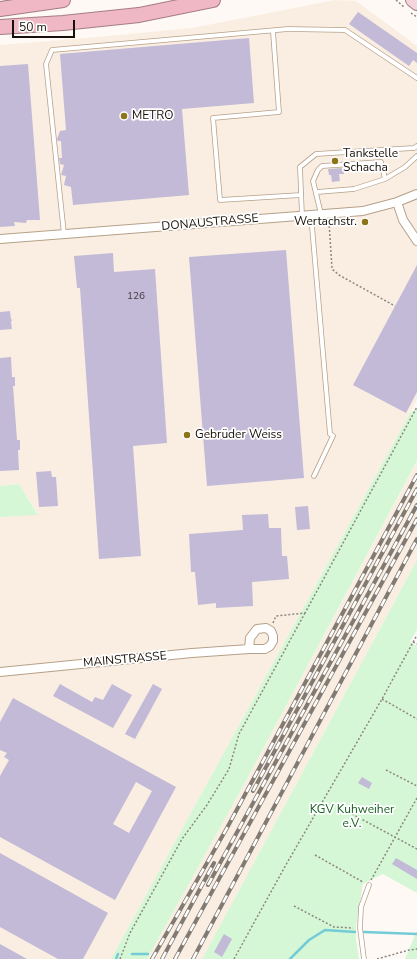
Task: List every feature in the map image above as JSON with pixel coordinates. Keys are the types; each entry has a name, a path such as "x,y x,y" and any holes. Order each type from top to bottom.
{"highway":[{"path":"0,9 63,0"},
{"path":"0,27 132,15 213,0"}],"main road":[{"path":"412,0 417,4"}],"street":[{"name":"DONAUSTRASSE","path":"0,239 363,211 397,202 417,194"},
{"path":"397,202 403,220 417,241"},
{"path":"266,628 271,631 273,641 270,646 265,649 249,649 250,638 257,629 266,628"},
{"name":"MAINSTRASSE","path":"0,672 249,649"}],"lane":[{"path":"64,234 46,64 52,50 288,30 346,30 417,78"},
{"path":"273,32 279,112 213,118 220,200 301,194"},
{"path":"302,216 300,167 316,154 408,148 417,146"},
{"path":"317,192 354,189 385,179 406,167 417,156"},
{"path":"325,214 313,181 318,170 322,166 381,162 385,179"},
{"path":"311,215 330,434 333,436 314,476"},
{"path":"364,959 360,928 361,907 369,885"}],"path":[{"path":"325,214 332,269 339,275 395,306"},
{"path":"120,959 130,933 182,839 207,805 229,769 239,734 417,407"},
{"path":"271,631 276,616 305,613"},
{"path":"234,959 417,635"},
{"path":"413,642 417,644"},
{"path":"382,699 417,719"},
{"path":"386,770 417,786"},
{"path":"314,855 369,885 417,798"},
{"path":"352,814 417,849"},
{"path":"294,906 334,927 360,928"},
{"path":"377,959 417,949"}],"shaded area":[{"path":"335,0 356,1 417,46 417,400 111,959 0,959 0,517 38,514 19,484 0,486 0,45 192,28"},
{"path":"417,462 417,560 202,959 147,959 241,790"}],"green space":[{"path":"417,408 417,461 241,790 147,959 111,959 410,413"},
{"path":"19,484 38,515 0,517 0,486"},
{"name":"KGV Kuhweiher e.V.","path":"417,560 417,630 410,642 417,646 417,893 383,874 363,884 356,925 356,939 359,959 202,959"},
{"path":"417,930 417,959 405,959"}],"building":[{"path":"358,12 417,53 417,63 413,60 409,66 349,24"},
{"name":"METRO","path":"249,38 254,103 182,109 189,195 73,205 71,187 64,185 66,176 61,175 64,165 60,164 59,158 62,158 61,141 58,141 57,139 60,131 66,130 60,54"},
{"path":"28,64 40,220 27,220 26,223 14,222 15,226 0,227 0,66"},
{"path":"343,168 344,174 339,174 340,181 332,182 328,169"},
{"path":"286,250 304,478 207,486 189,257"},
{"path":"113,253 114,272 155,269 167,443 133,446 141,556 99,559 80,288 77,288 74,256"},
{"path":"417,265 417,392 406,413 353,385"},
{"path":"10,311 12,329 0,330 0,312"},
{"path":"11,357 12,377 15,377 15,386 13,386 17,440 20,440 20,450 18,450 19,470 0,471 0,358"},
{"path":"51,471 52,477 56,477 58,506 39,507 36,472"},
{"path":"308,506 310,529 297,530 295,507"},
{"path":"268,514 269,528 281,528 282,556 287,556 289,579 252,582 253,606 216,608 216,603 198,605 195,572 191,572 189,534 243,530 242,515"},
{"path":"60,684 92,702 95,697 103,700 112,684 132,695 113,728 53,696"},
{"path":"153,684 162,689 135,739 125,734"},
{"path":"13,698 176,787 115,900 0,837 0,776 9,760 4,757 7,753 0,750 0,722","holes":["136,782 152,791 129,833 113,824"]},
{"path":"362,777 372,783 369,789 358,783"},
{"path":"0,853 108,913 83,959 58,959 0,927"},
{"path":"396,858 417,870 417,879 392,864"},
{"path":"224,934 232,939 222,957 214,952"},
{"path":"0,944 27,959 0,959"}],"waterway":[{"path":"290,959 309,940 325,930 355,932"},
{"path":"364,932 417,934"},
{"path":"116,959 118,954"},
{"path":"132,954 148,954"}],"railway":[{"path":"152,959 227,828 417,475"},
{"path":"253,791 417,489"},
{"path":"208,885 417,505"},
{"path":"175,959 417,519"},
{"path":"193,959 417,539"},
{"path":"162,959 214,863"}],"place":[{"name":"METRO","path":"124,116"},
{"name":"Tankstelle Schacha","path":"335,161"},
{"name":"Wertachstr.","path":"365,222"},
{"name":"Gebrüder Weiss","path":"187,435"}]}
